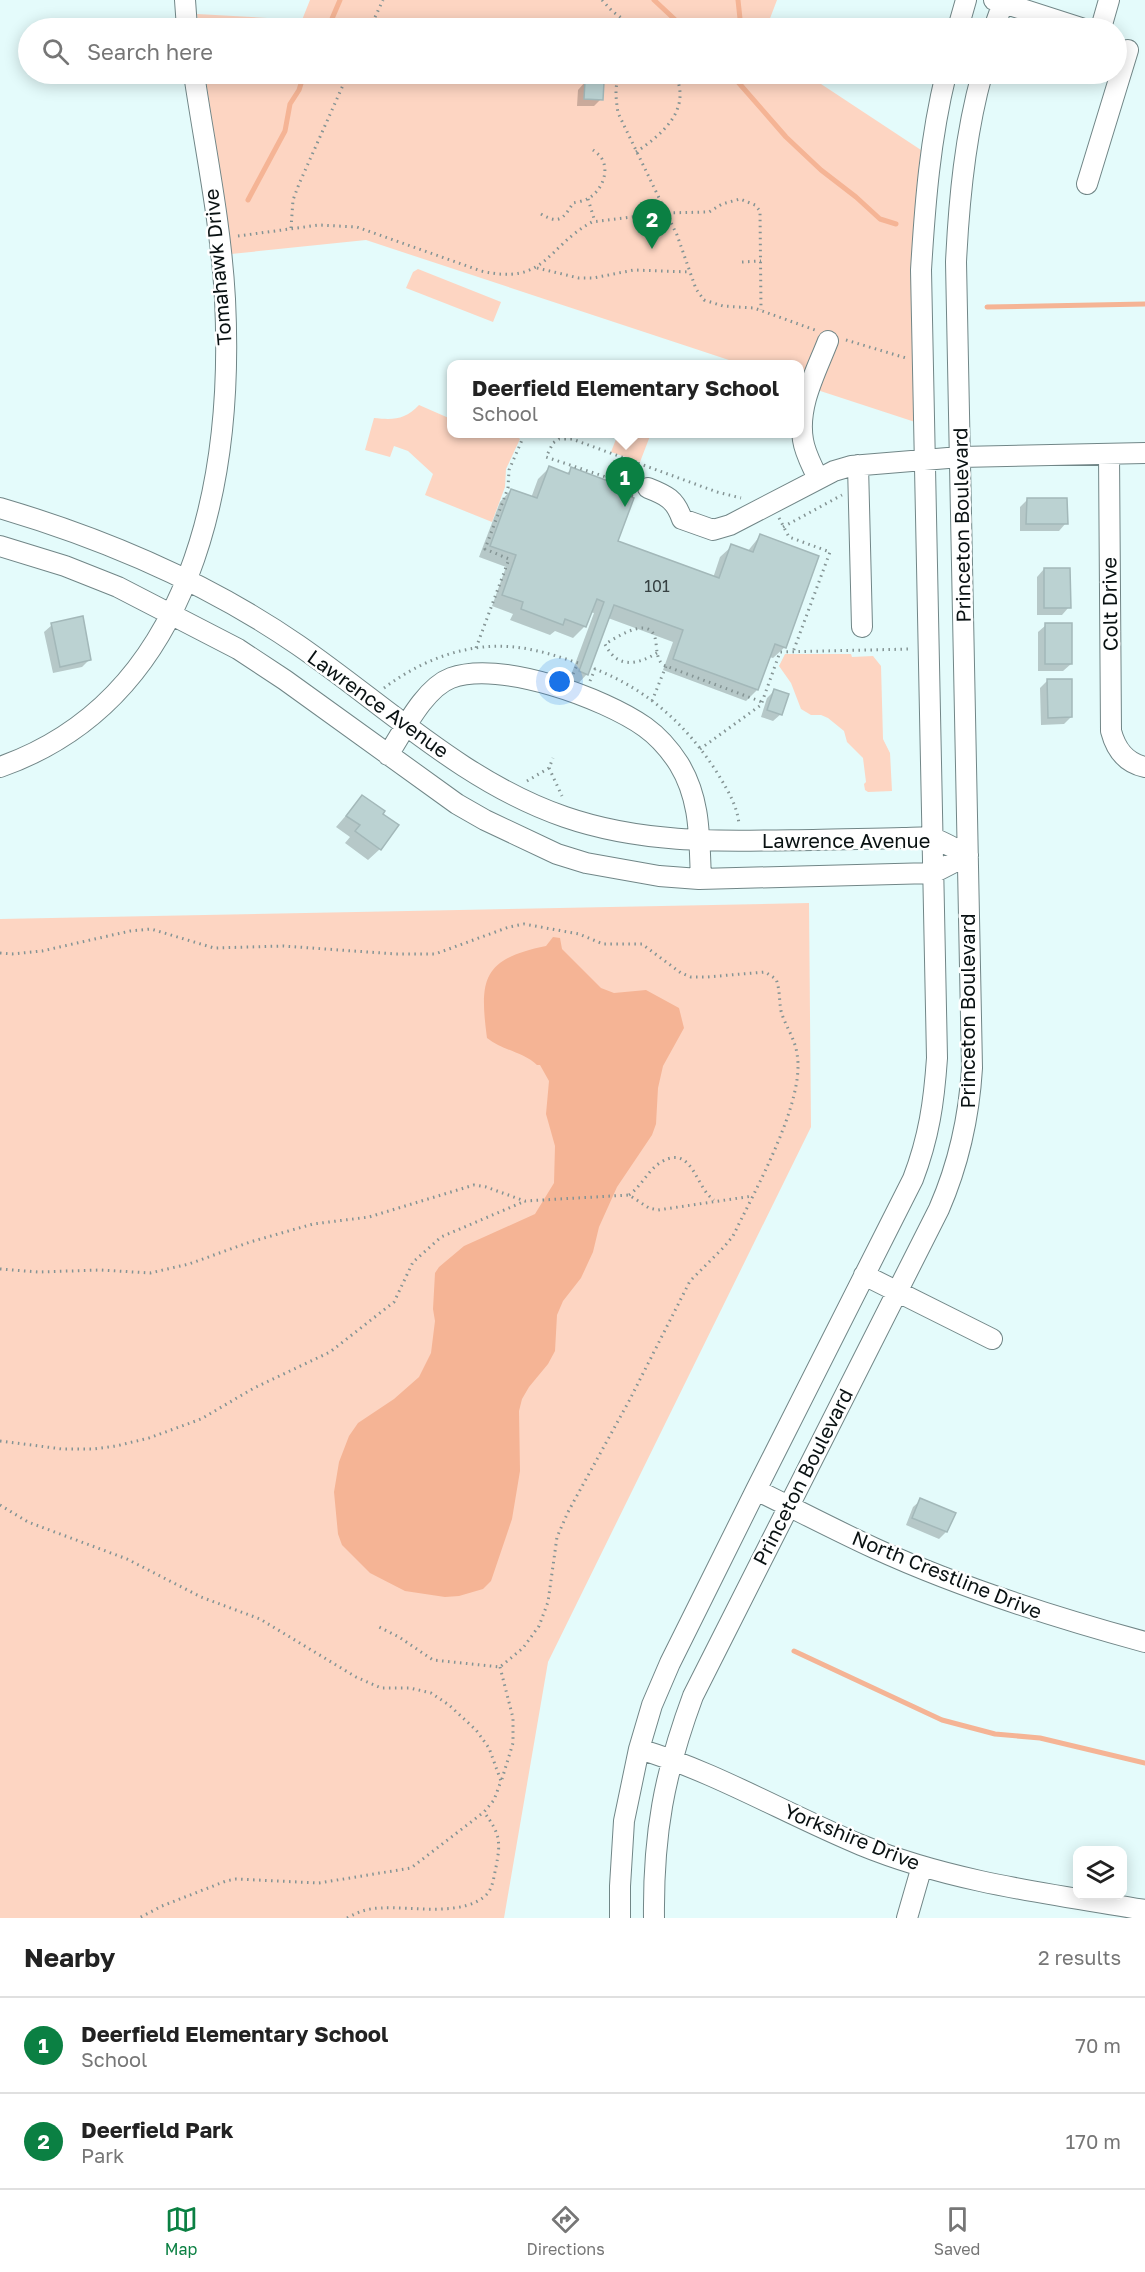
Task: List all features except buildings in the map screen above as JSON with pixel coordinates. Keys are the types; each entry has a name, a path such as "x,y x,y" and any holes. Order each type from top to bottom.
{"street":[{"path":"185,0 186,18"},
{"path":"961,18 966,0"},
{"path":"1104,18 1109,0"},
{"path":"996,18 1000,1 1051,18"},
{"name":"Tomahawk Drive","path":"0,767 50,745 97,711 136,670 155,644 172,614 188,580 202,536 211,500 224,408 226,360 225,297 195,84"},
{"name":"Princeton Boulevard","path":"620,1918 624,1821 639,1749 652,1705 670,1663 913,1179 929,1132 937,1058 922,247 927,175 944,84"},
{"name":"Princeton Boulevard","path":"654,1918 657,1829 679,1733 701,1678 949,1186 966,1125 972,1068 956,262 958,222 969,130 980,84"},
{"path":"1088,184 1119,84"},
{"path":"804,405 830,337"},
{"path":"802,438 818,479"},
{"path":"643,493 670,497 678,506 682,519 713,530 730,525 834,471 858,465 960,457 1145,453"},
{"name":"Colt Drive","path":"1108,454 1111,731 1119,752 1136,765 1145,767"},
{"path":"858,465 862,627"},
{"name":"Lawrence Avenue","path":"0,508 41,520 188,580 298,645 462,765 531,804 600,828 638,836 700,841 932,838 968,855"},
{"name":"Lawrence Avenue","path":"0,546 65,566 118,587 248,656 457,804 557,854 586,863 623,870 659,876 701,879 933,873 968,855"},
{"path":"388,755 434,688 451,678 478,674 513,675 538,681 609,706 645,727 666,745 680,765 697,808 701,879"},
{"path":"864,1275 992,1339"},
{"name":"North Crestline Drive","path":"756,1490 875,1548 993,1596 1056,1618 1145,1642"},
{"name":"Yorkshire Drive","path":"639,1749 672,1759 861,1845 922,1866 999,1885 1145,1910"},
{"path":"907,1918 922,1866"}],"path":[{"path":"375,18 383,0"},
{"path":"602,0 621,18"},
{"path":"291,229 293,200 344,84"},
{"path":"617,84 618,113 667,213 696,290 704,300 723,306 761,310 830,337 908,358"},
{"path":"636,152 666,129 675,117 680,103 678,84"},
{"path":"540,213 549,219 560,219 565,216 573,203 588,199 600,187 605,169 604,162 593,150"},
{"path":"588,199 595,222"},
{"path":"236,236 319,225 357,227 497,275 526,272 543,264 582,228 595,222 667,213 709,212 731,200 740,199 748,201 760,211 761,310"},
{"path":"742,262 761,261"},
{"path":"535,268 579,278 593,278 634,270 690,272"},
{"path":"643,493 624,492 627,484 546,457 549,448 559,439 572,439 725,495 749,499"},
{"path":"476,648 509,559 485,549 508,488 509,470 522,440"},
{"path":"783,527 846,494 859,493"},
{"path":"772,504 789,537 830,552 793,652"},
{"path":"657,653 632,664 614,656 605,644 639,627 653,632 656,638 658,660 666,666 762,702"},
{"path":"700,749 762,702 780,652 913,649"},
{"path":"652,701 666,666"},
{"path":"522,783 549,768 553,758"},
{"path":"549,768 564,800"},
{"path":"0,953 42,951 130,931 151,929 214,948 283,946 396,954 435,954 508,927 524,924 579,934 603,944 642,944 681,973 691,976 706,977 765,972 771,974 777,982 781,1012 798,1056 798,1076 789,1116 733,1236 690,1281 560,1529 553,1553 548,1602 538,1626 523,1648 500,1667 433,1660 399,1637 377,1626"},
{"path":"629,1195 654,1168 663,1161 674,1158 692,1166 705,1191 715,1200"},
{"path":"0,1269 38,1272 101,1270 150,1273 189,1264 250,1242 313,1224 369,1217 474,1185 525,1201 629,1195 648,1207 658,1210 753,1196"},
{"path":"0,1442 62,1449 93,1449 149,1438 201,1419 254,1388 330,1352 394,1302 413,1262 441,1237 525,1201"},
{"path":"0,1505 28,1522 127,1560 201,1597 260,1619 356,1677 381,1688 410,1688 431,1693 449,1705 476,1730 489,1748 501,1781"},
{"path":"139,1918 162,1906 236,1879 319,1883 401,1871 419,1863 484,1812 494,1800 513,1743 513,1718 500,1667"},
{"path":"346,1918 362,1910 382,1908 452,1910 484,1897 493,1882 500,1845 494,1825 484,1812"}],"shaded area":[{"path":"310,0 777,0 770,18 303,18"},
{"path":"197,14 267,18 198,18"},
{"path":"206,84 821,84 921,150 915,252 915,422 804,386 804,360 729,360 366,240 231,254"},
{"path":"418,269 501,302 493,322 406,288 413,272"},
{"path":"419,405 447,417 447,438 520,439 506,469 505,487 492,522 425,495 433,474 408,451 394,446 390,457 365,450 374,418 398,418"},
{"path":"616,438 649,438 640,462 611,452"},
{"path":"785,654 873,656 881,666 883,739 890,753 892,791 868,792 865,790 863,758 847,742 844,731 828,718 811,715 801,709 791,683 779,666"},
{"path":"809,903 811,1127 548,1662 504,1918 0,1918 0,919"},
{"path":"553,937 560,938 562,949 601,988 614,993 646,990 679,1008 684,1028 663,1066 658,1088 656,1124 652,1135 617,1187 599,1227 593,1252 581,1278 563,1301 557,1315 555,1351 522,1399 519,1411 520,1471 512,1519 491,1581 483,1589 459,1596 445,1597 405,1591 370,1573 342,1545 338,1534 334,1492 339,1462 349,1436 358,1423 394,1399 419,1377 431,1353 435,1321 433,1309 435,1273 439,1267 464,1246 535,1214 554,1183 555,1146 546,1114 549,1081 540,1065 487,1038 484,1000 490,974 498,965 509,957 546,946"}],"waterway":[{"path":"332,18 340,0"},
{"path":"654,0 673,18"},
{"path":"738,0 740,18"},
{"path":"248,200 285,131 290,104 301,84"},
{"path":"740,84 786,137 821,170 880,219 896,224"},
{"path":"987,307 1145,304"},
{"path":"794,1651 942,1720 995,1734 1040,1738 1145,1763"}],"place":[{"name":"Deerfield Park","path":"652,249"},
{"name":"Deerfield Elementary School","path":"625,507"}]}
